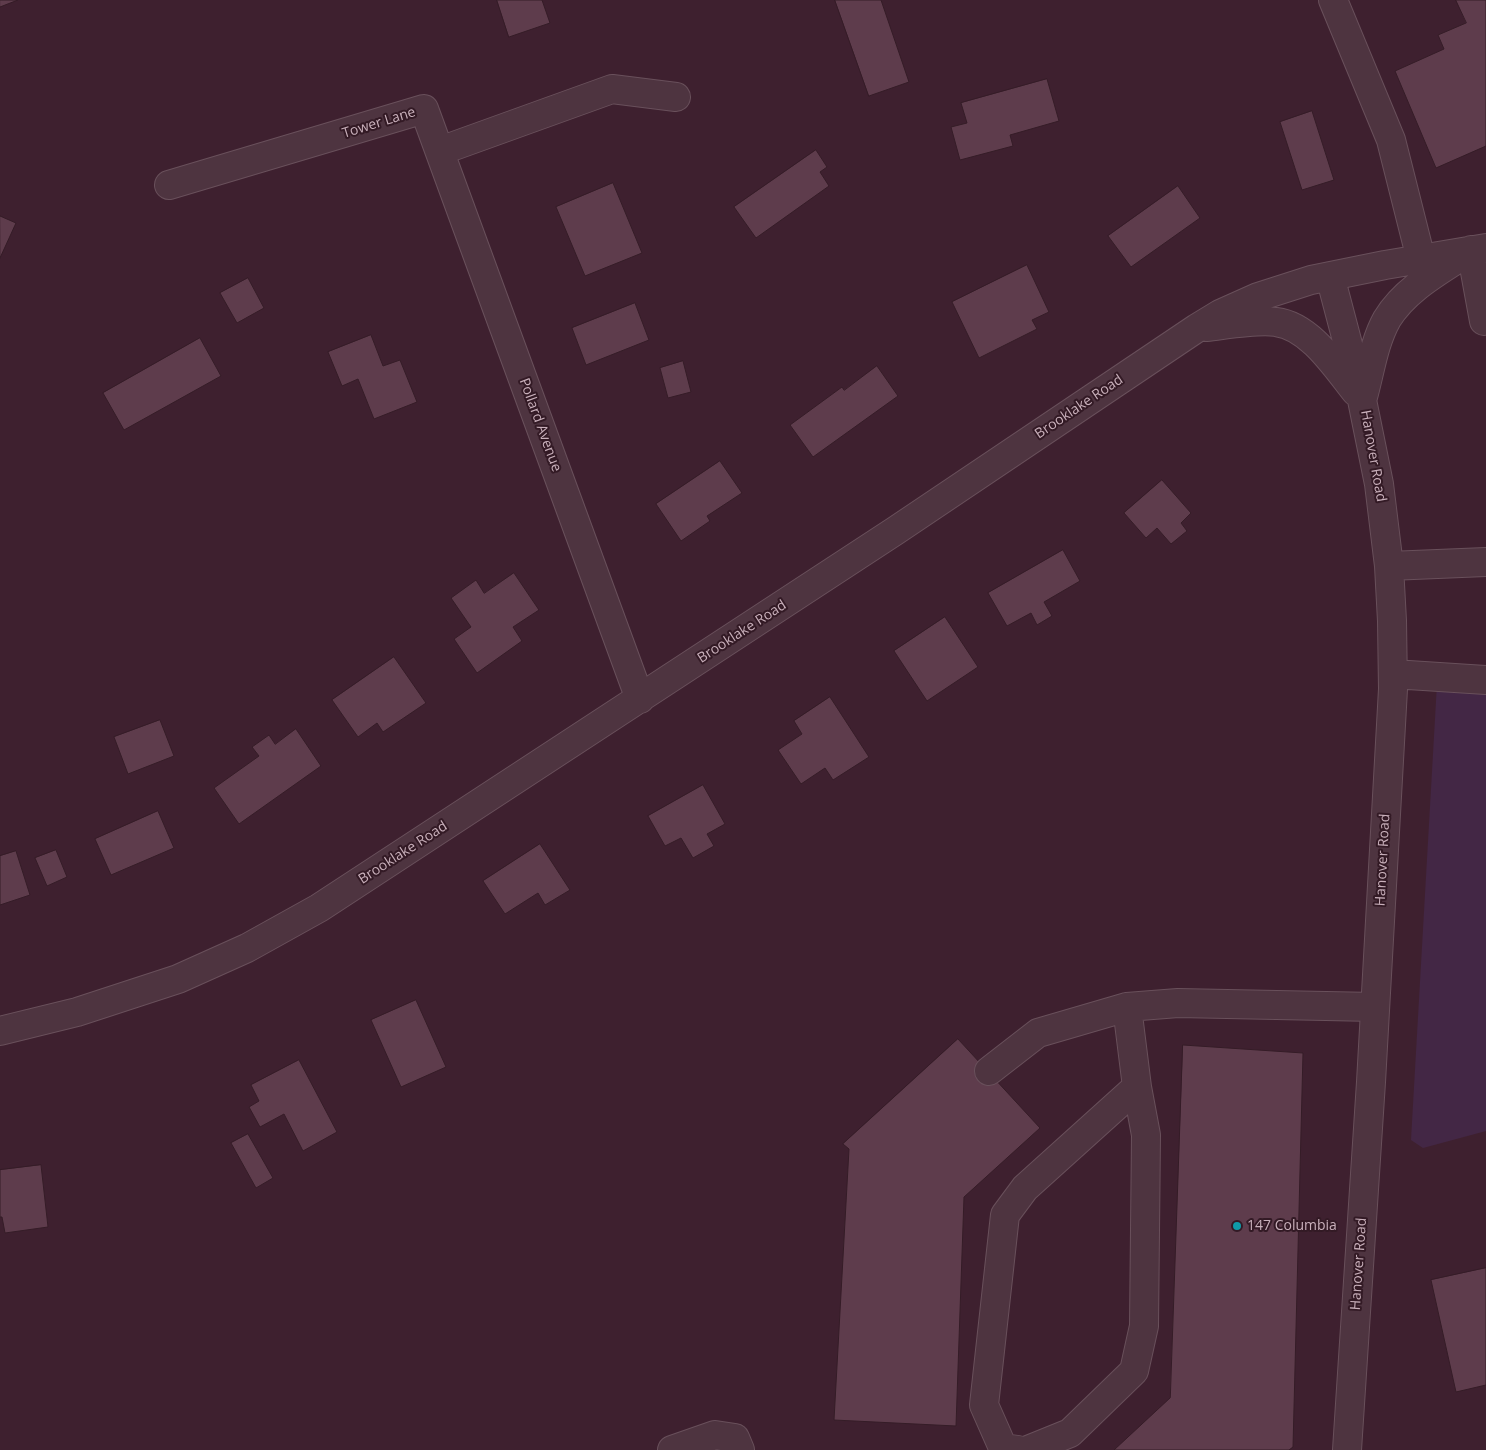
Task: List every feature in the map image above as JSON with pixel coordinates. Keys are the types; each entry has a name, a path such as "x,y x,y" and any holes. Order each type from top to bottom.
{"street":[{"path":"1333,0 1391,140 1421,259"},
{"path":"440,151 612,89 676,98"},
{"name":"Tower Lane","path":"168,185 424,109 440,151"},
{"name":"Pollard Avenue","path":"440,151 640,699"},
{"path":"1363,399 1381,333 1394,308 1413,289 1478,249 1485,320"},
{"name":"Brooklake Road","path":"0,1031 77,1012 178,979 247,948 319,908 895,531 1197,328 1227,311 1261,295 1284,287 1330,276 1478,249"},
{"name":"Hanover Road","path":"1330,276 1363,399 1379,484 1389,566 1392,621 1392,674 1375,1007 1347,1450"},
{"path":"1197,328 1272,322 1290,325 1300,330 1320,348 1363,399"},
{"path":"1389,566 1486,562"},
{"path":"1392,674 1486,680"},
{"path":"989,1071 1038,1033 1128,1007 1178,1003 1375,1007"},
{"path":"1028,1450 1070,1433 1134,1371 1144,1326 1146,1135 1137,1087 1128,1007"},
{"path":"1018,1450 1003,1448 984,1405 1005,1215 1025,1188 1137,1087"},
{"path":"672,1450 715,1435 735,1438 740,1450"}],"shaded area":[{"path":"1437,684 1486,688 1486,1131 1423,1148 1411,1140"}],"building":[{"path":"0,0 18,0 0,7"},
{"path":"497,0 542,0 550,23 509,37"},
{"path":"835,0 881,0 909,82 869,96"},
{"path":"1456,0 1486,0 1486,146 1436,168 1395,71 1444,49 1438,35 1466,23"},
{"path":"1047,79 1059,121 1010,135 1013,146 960,160 951,127 967,123 961,103"},
{"path":"1312,111 1334,180 1302,190 1280,122"},
{"path":"816,150 827,167 820,172 829,186 756,238 734,207"},
{"path":"613,183 642,253 585,276 556,207"},
{"path":"1178,186 1200,218 1131,267 1108,236"},
{"path":"0,216 16,223 0,258"},
{"path":"1027,265 1049,312 1032,320 1037,329 979,358 952,302"},
{"path":"248,278 264,308 237,323 220,293"},
{"path":"635,303 649,340 586,365 572,328"},
{"path":"371,335 383,366 400,360 417,402 374,419 358,379 342,386 328,352"},
{"path":"200,338 221,376 124,430 103,393"},
{"path":"683,361 691,392 668,398 660,368"},
{"path":"877,366 898,396 813,457 790,425 842,387 844,390"},
{"path":"720,461 742,493 707,516 710,521 681,541 656,504"},
{"path":"1162,480 1191,513 1181,523 1187,531 1171,544 1157,528 1146,538 1124,513"},
{"path":"1063,550 1080,581 1044,602 1052,616 1037,625 1031,613 1007,626 988,593"},
{"path":"514,573 539,610 513,627 522,641 477,673 454,639 471,627 451,598 476,580 484,593"},
{"path":"945,617 978,667 927,701 894,651"},
{"path":"394,657 426,703 383,732 377,723 358,737 332,700"},
{"path":"830,697 869,757 833,780 825,768 801,784 778,750 802,734 794,721"},
{"path":"160,720 174,756 128,774 114,737"},
{"path":"296,729 321,766 239,824 214,788 259,756 252,747 269,735 275,744"},
{"path":"703,785 725,824 707,834 714,846 693,858 681,838 665,846 648,816"},
{"path":"158,811 174,848 111,875 95,839"},
{"path":"540,844 570,890 545,905 538,893 505,914 483,881"},
{"path":"56,850 67,877 47,886 35,858"},
{"path":"16,851 30,895 0,905 0,856"},
{"path":"416,1000 446,1067 401,1087 371,1020"},
{"path":"958,1039 1040,1128 964,1197 956,1426 834,1420 849,1149 843,1144"},
{"name":"147 Columbia","path":"1183,1045 1303,1053 1293,1447 1289,1450 1114,1450 1170,1398"},
{"path":"299,1060 337,1132 303,1151 284,1114 260,1127 249,1107 259,1101 251,1085"},
{"path":"248,1134 273,1178 256,1188 231,1143"},
{"path":"41,1165 48,1227 5,1233 2,1217 0,1217 0,1170"},
{"path":"1486,1268 1486,1385 1456,1392 1431,1280"}],"place":[{"name":"147 Columbia","path":"1237,1226"}]}
